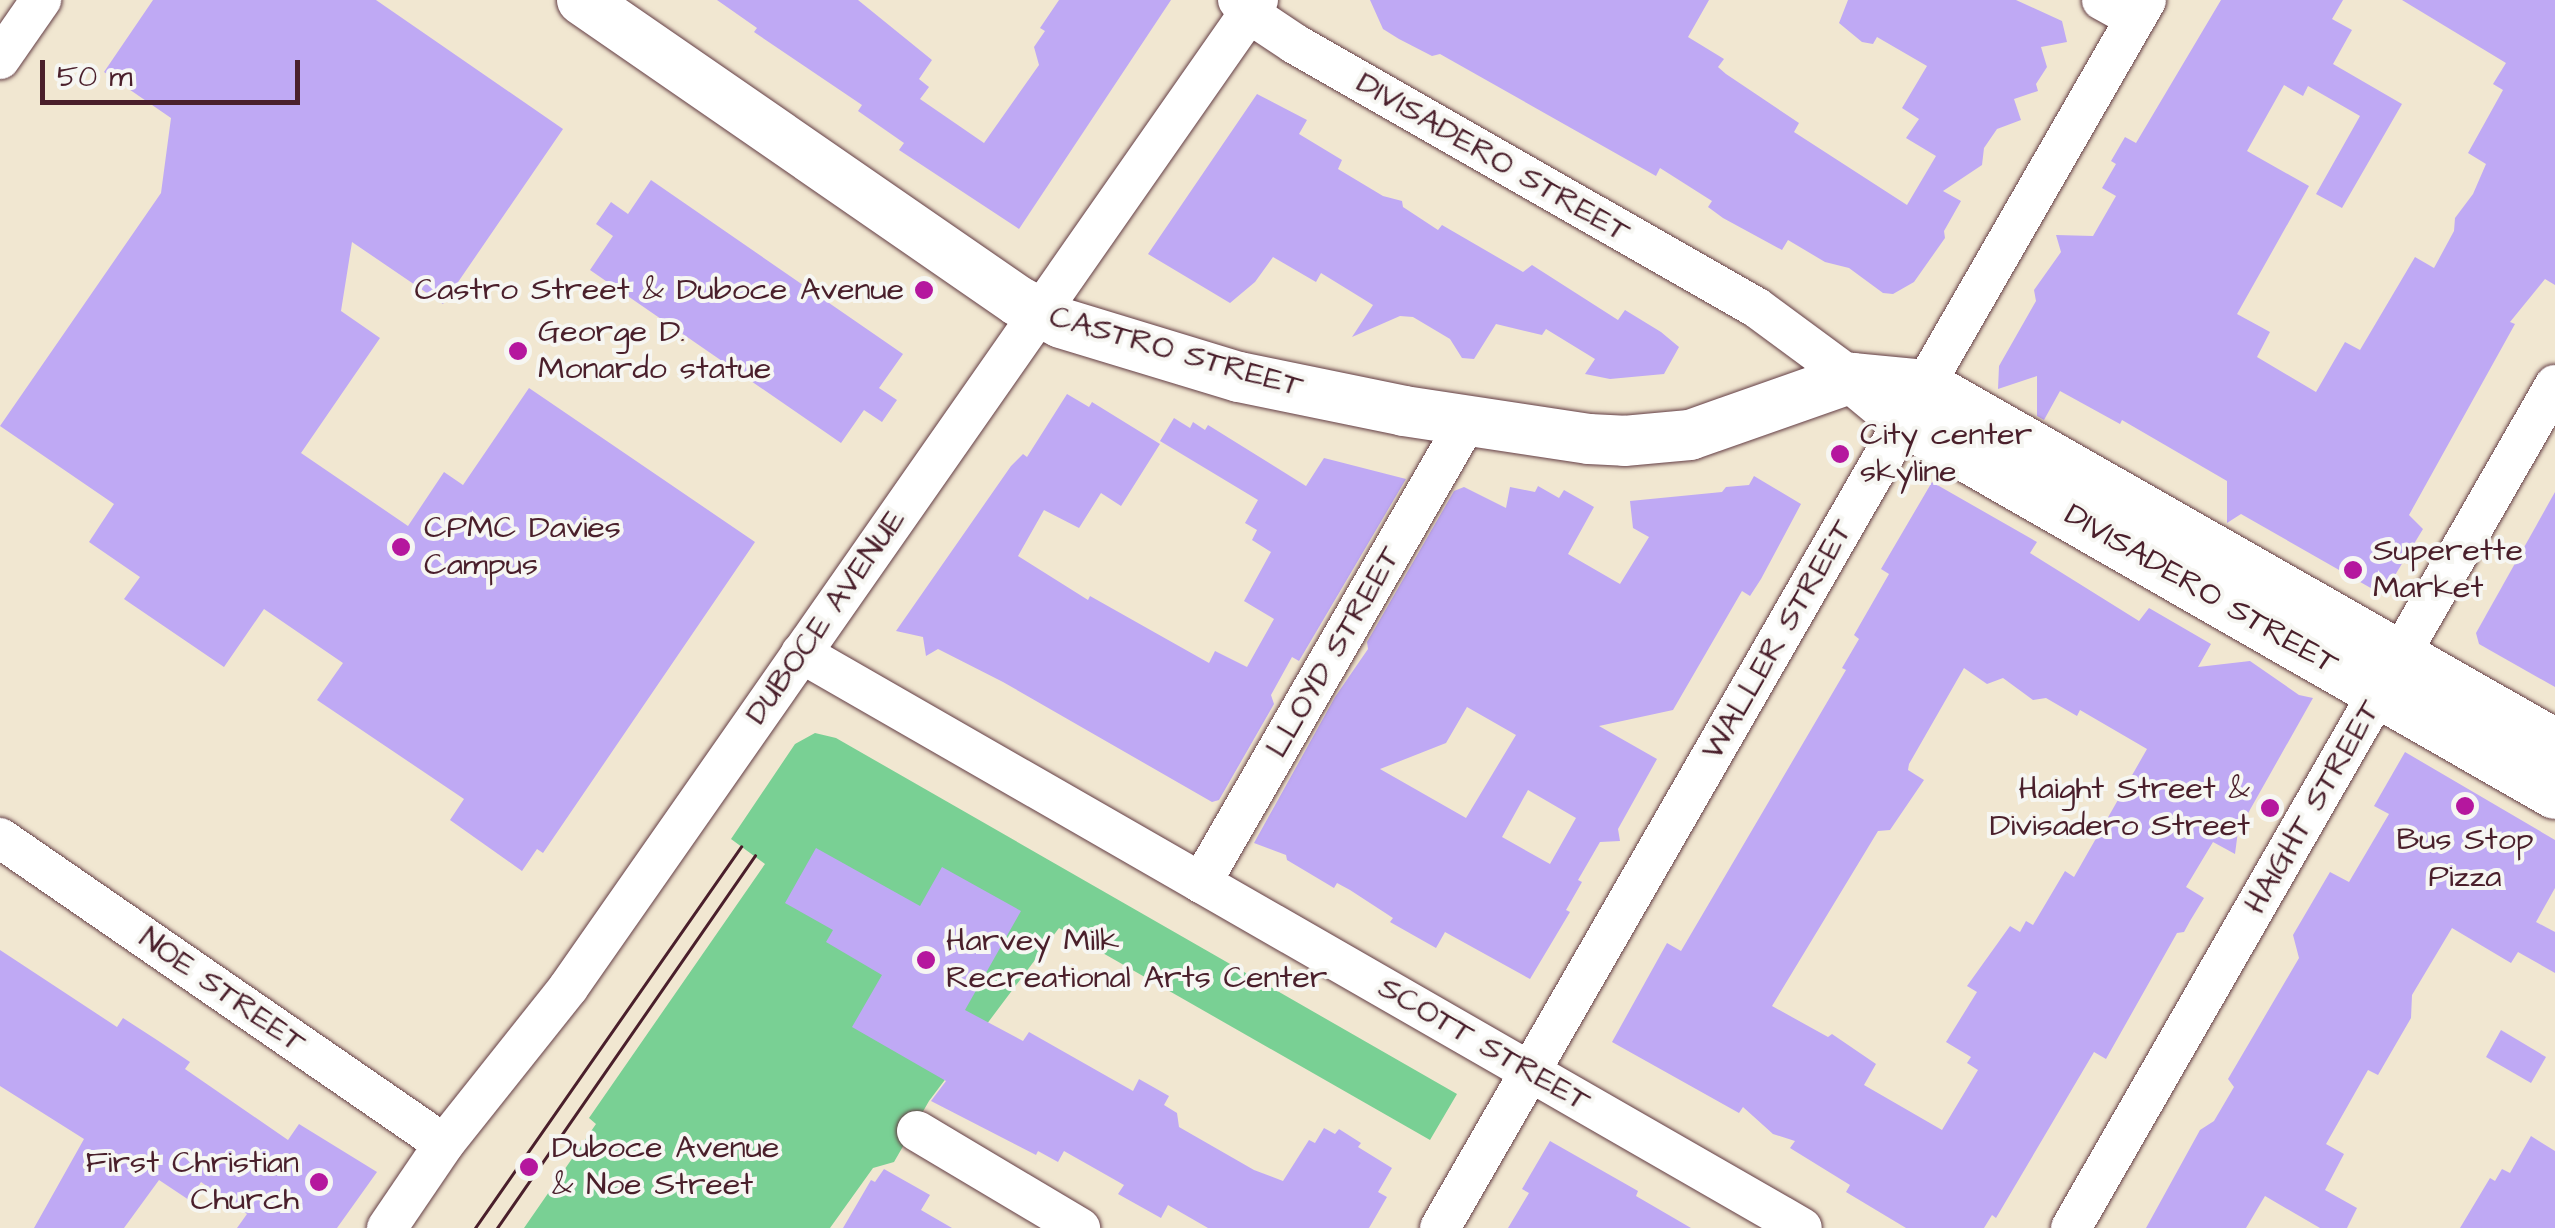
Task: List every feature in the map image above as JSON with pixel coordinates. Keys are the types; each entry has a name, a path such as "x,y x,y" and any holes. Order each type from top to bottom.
{"main road":[{"name":"CASTRO STREET","path":"582,0 1038,312 1086,332 1238,376 1468,421 1589,439 1658,439 1720,426 1852,378"},
{"name":"DIVISADERO STREET","path":"1852,378 1915,403 2389,673 2555,794"},
{"name":"DIVISADERO STREET","path":"2389,673 2555,744"}],"street":[{"path":"0,59 41,0"},
{"name":"DUBOCE AVENUE","path":"387,1228 444,1144 568,988 1248,4"},
{"name":"DIVISADERO STREET","path":"1248,4 1757,308 1852,378"},
{"name":"WALLER STREET","path":"1440,1228 1915,403 2128,6"},
{"name":"HAIGHT STREET","path":"2071,1228 2555,386"},
{"name":"LLOYD STREET","path":"1202,883 1468,421"},
{"name":"SCOTT STREET","path":"801,653 1802,1228"},
{"name":"NOE STREET","path":"0,838 444,1144"},
{"path":"917,1131 1080,1228"}],"green space":[{"path":"815,733 836,738 1457,1094 1430,1140 1059,928 929,1101 894,1162 873,1168 830,1228 524,1228 596,1124 589,1118 765,864 731,839 795,744"}],"building":[{"path":"153,0 376,0 563,129 443,304 352,242 341,311 380,338 301,453 408,526 444,472 463,485 529,388 755,542 543,853 537,849 522,871 450,820 464,799 317,700 343,663 264,609 224,667 124,599 140,577 89,542 114,504 0,426 161,193 171,118 104,72"},
{"path":"717,0 858,0 932,60 919,79 929,87 920,99 984,143 1039,65 1034,47 1045,31 1040,28 1059,0 1171,0 1019,229 899,150 904,143 858,111 862,105 754,32 757,28"},
{"path":"1370,0 1709,0 1688,37 1724,59 1718,67 1726,74 1799,123 1794,132 1907,205 1936,156 1906,138 1919,119 1902,108 1927,66 1877,37 1873,44 1862,42 1839,23 1848,0 2016,0 2062,21 2067,42 2041,47 2047,67 2036,84 2038,91 2014,99 2021,120 1997,129 1984,148 1982,165 1943,191 1961,201 1944,231 1945,238 1914,282 1893,294 1883,293 1849,268 1825,262 1788,240 1782,250 1723,218 1708,207 1712,201 1660,168 1656,176 1440,54 1432,56 1399,39 1383,29"},
{"path":"2221,0 2343,0 2332,19 2352,30 2333,64 2402,104 2342,208 2316,194 2360,116 2308,86 2303,96 2284,85 2247,151 2309,186 2237,314 2270,332 2257,357 2316,392 2345,342 2360,350 2415,257 2434,268 2454,231 2455,218 2473,194 2486,164 2468,153 2503,90 2493,84 2506,63 2402,0 2555,0 2555,285 2545,279 2510,322 2515,324 2409,515 2423,529 2383,595 2241,514 2227,523 2227,481 2122,420 2120,424 2060,391 2044,420 2037,416 2037,376 1998,389 1999,366 2036,301 2034,290 2061,252 2056,235 2093,236 2116,196 2102,188 2116,164 2111,161 2125,137 2136,143"},
{"path":"1257,94 1307,120 1299,134 1342,160 1338,169 1383,196 1402,201 1403,207 1438,230 1442,225 1523,272 1532,265 1618,320 1625,310 1661,332 1679,347 1664,374 1610,379 1585,374 1595,359 1546,329 1542,335 1496,324 1474,359 1462,358 1450,339 1413,317 1400,316 1352,337 1373,305 1321,273 1316,282 1273,257 1255,282 1230,303 1148,254"},
{"path":"651,180 903,354 879,388 897,400 882,422 864,410 841,443 590,270 613,236 596,224 611,202 628,214"},
{"path":"1067,394 1089,407 1092,402 1160,444 1121,506 1101,493 1079,528 1044,510 1018,556 1088,600 1090,596 1209,663 1215,651 1247,667 1274,619 1244,601 1271,552 1252,540 1257,530 1245,523 1258,500 1160,441 1174,418 1190,428 1193,422 1205,430 1208,425 1306,486 1324,458 1406,479 1299,661 1292,657 1271,695 1274,704 1219,800 1212,802 938,649 926,656 923,637 896,631 1011,466 1023,454 1027,457"},
{"path":"1754,476 1801,504 1761,579 1750,596 1742,591 1673,710 1599,726 1657,759 1618,829 1620,841 1600,842 1578,880 1582,882 1566,910 1570,912 1530,979 1445,932 1436,948 1390,922 1393,918 1350,890 1337,883 1334,888 1287,860 1286,855 1254,843 1335,697 1368,649 1367,642 1454,491 1464,487 1506,508 1510,487 1535,492 1538,486 1559,498 1564,490 1594,507 1568,554 1620,584 1649,537 1633,528 1630,501 1722,492 1726,487 1749,485","holes":["1467,707 1516,735 1466,818 1380,769 1446,743","1528,790 1576,818 1550,864 1502,837"]},
{"path":"1932,482 2037,542 2030,553 2139,621 2149,608 2211,644 2198,667 2250,661 2299,695 2313,698 2238,831 2235,854 2213,842 2186,887 2204,898 2184,932 2177,933 2106,1059 2094,1052 1996,1218 1992,1215 1984,1228 1906,1228 1846,1192 1850,1185 1790,1148 1795,1141 1773,1134 1743,1107 1739,1113 1612,1042 1667,943 1681,951 1846,670 1842,668 1859,639 1854,635 1889,574 1881,569","holes":["1964,668 1987,684 2003,678 2033,700 2046,698 2077,716 2080,710 2147,749 2074,877 2065,871 2033,925 2026,921 2020,932 2010,926 1967,986 1977,992 1946,1042 1971,1057 1967,1063 1978,1070 1942,1130 1864,1085 1876,1064 1832,1034 1828,1037 1772,1006 1878,831 1890,830 1924,780 1908,770 1909,764"]},
{"path":"2555,492 2555,687 2479,644 2476,633"},
{"path":"2405,752 2555,840 2555,888 2536,922 2555,932 2555,973 2518,952 2511,963 2452,928 2412,995 2411,1018 2378,1075 2368,1070 2326,1144 2344,1154 2325,1190 2357,1208 2347,1228 2320,1228 2265,1196 2246,1228 2146,1228 2200,1130 2214,1121 2234,1087 2228,1079 2299,958 2293,935 2330,872 2349,882 2389,814 2374,806"},
{"path":"816,848 920,906 942,867 1021,911 965,1010 1023,1041 1029,1032 1133,1091 1139,1079 1169,1096 1164,1105 1177,1113 1179,1127 1254,1170 1283,1181 1309,1140 1315,1143 1324,1128 1335,1134 1339,1129 1361,1143 1358,1147 1392,1168 1378,1192 1387,1197 1369,1228 1208,1228 1168,1205 1161,1218 1118,1194 1124,1185 1064,1151 1058,1162 1038,1151 1036,1155 931,1101 946,1081 852,1027 882,975 826,942 833,930 785,903"},
{"path":"0,950 117,1027 123,1018 157,1040 190,1062 185,1069 288,1140 299,1124 377,1172 337,1228 237,1228 247,1214 201,1182 189,1200 159,1180 124,1228 34,1228 84,1139 0,1086"},
{"path":"2501,1030 2546,1057 2531,1083 2486,1057"},
{"path":"2531,1136 2555,1151 2555,1228 2460,1228 2490,1178 2495,1181 2502,1169 2510,1173"},
{"path":"1550,1141 1638,1191 1636,1196 1691,1228 1508,1228 1529,1193 1522,1189"},
{"path":"884,1169 930,1195 921,1210 952,1228 843,1228 871,1180 875,1182"}],"tram line":[{"path":"475,1228 741,847"},
{"path":"497,1228 755,856"}],"place":[{"name":"Castro Street & Duboce Avenue","path":"924,290"},
{"name":"George D. Monardo statue","path":"518,351"},
{"name":"City center skyline","path":"1840,454"},
{"name":"CPMC Davies Campus","path":"401,547"},
{"name":"Superette Market","path":"2353,570"},
{"name":"Bus Stop Pizza","path":"2465,806"},
{"name":"Haight Street & Divisadero Street","path":"2270,808"},
{"name":"Harvey Milk Recreational Arts Center","path":"926,960"},
{"name":"Duboce Avenue & Noe Street","path":"529,1167"},
{"name":"First Christian Church","path":"319,1182"}]}
